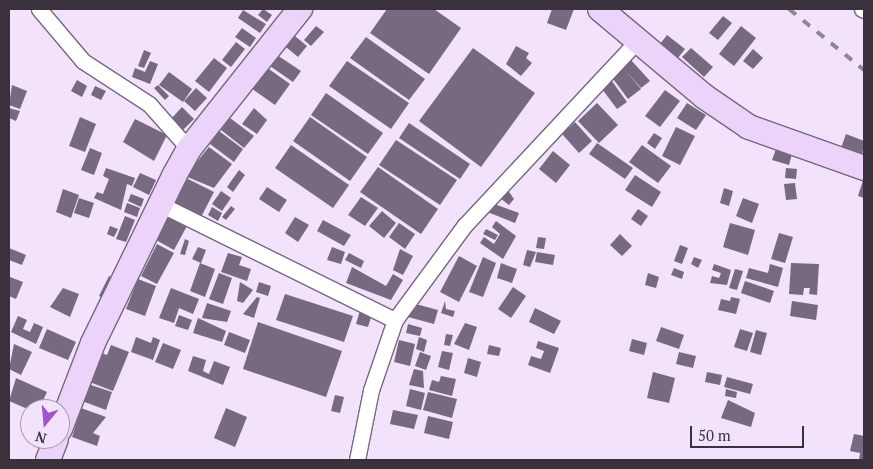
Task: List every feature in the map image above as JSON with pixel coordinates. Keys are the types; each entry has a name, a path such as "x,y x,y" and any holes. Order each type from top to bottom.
{"main road":[{"path":"70,401 92,342 189,149 300,9"},
{"path":"600,9 636,42 749,127 864,168"}],"street":[{"path":"39,9 84,61 149,104 189,149"},
{"path":"358,460 371,390 395,320 464,226 636,42"},
{"path":"160,204 395,320"}],"building":[{"path":"263,9 272,15 267,22 258,15"},
{"path":"387,9 434,9 461,28 429,74 370,33"},
{"path":"552,9 574,9 566,30 547,23"},
{"path":"243,10 266,24 260,33 238,18"},
{"path":"723,16 732,23 718,40 709,33"},
{"path":"316,26 324,32 311,46 304,40"},
{"path":"741,26 756,38 734,66 719,54"},
{"path":"242,28 256,38 250,47 235,37"},
{"path":"290,32 307,46 298,57 281,43"},
{"path":"667,35 685,49 678,58 660,44"},
{"path":"366,37 425,79 409,100 350,58"},
{"path":"236,42 245,49 231,67 222,60"},
{"path":"516,46 529,53 526,58 532,63 521,76 506,64"},
{"path":"473,48 535,93 481,167 419,121"},
{"path":"691,48 713,67 704,77 682,57"},
{"path":"753,49 763,58 753,69 743,61"},
{"path":"144,50 151,53 144,68 138,66"},
{"path":"277,55 301,71 293,82 270,66"},
{"path":"214,58 227,68 209,92 195,81"},
{"path":"631,60 650,81 641,88 625,70 641,89 628,99 611,76"},
{"path":"150,61 158,64 150,84 132,77 135,68 145,72"},
{"path":"347,61 409,103 391,129 329,86"},
{"path":"266,67 290,84 275,105 251,88"},
{"path":"169,72 192,89 183,102 159,85"},
{"path":"609,77 627,102 617,109 599,85"},
{"path":"77,80 87,86 82,97 71,91"},
{"path":"12,85 27,91 20,109 9,105"},
{"path":"158,85 169,96 165,100 154,88"},
{"path":"95,86 106,91 101,100 91,95"},
{"path":"196,88 207,98 195,111 184,101"},
{"path":"665,90 680,101 660,127 645,116"},
{"path":"326,93 383,133 368,154 311,115"},
{"path":"597,103 618,125 599,143 578,121"},
{"path":"687,103 706,115 696,130 677,118"},
{"path":"182,107 194,119 183,130 171,119"},
{"path":"9,108 20,111 16,121 9,118"},
{"path":"254,108 267,120 257,134 242,124"},
{"path":"80,117 96,124 85,152 69,146"},
{"path":"310,117 367,157 350,181 293,141"},
{"path":"230,118 254,136 244,148 221,130"},
{"path":"135,119 167,135 154,161 123,142"},
{"path":"575,122 592,141 579,153 562,134"},
{"path":"409,123 470,164 460,179 399,138"},
{"path":"676,127 695,136 680,165 662,156"},
{"path":"219,131 243,149 234,162 210,144"},
{"path":"654,133 662,138 655,149 647,143"},
{"path":"846,134 864,141 862,156 841,148"},
{"path":"396,140 457,180 440,205 379,165"},
{"path":"597,143 633,168 625,179 589,154"},
{"path":"291,145 349,185 333,208 275,168"},
{"path":"642,145 671,166 658,183 629,162"},
{"path":"209,147 232,164 214,188 185,176"},
{"path":"90,148 102,153 94,175 81,170"},
{"path":"776,149 792,154 789,165 772,160"},
{"path":"553,151 570,165 556,183 539,169"},
{"path":"378,167 438,209 421,234 360,192"},
{"path":"106,168 135,178 132,186 127,184 121,210 94,198 97,192 103,194 109,179 103,176"},
{"path":"786,168 797,169 796,179 785,178"},
{"path":"239,170 245,175 233,192 227,187"},
{"path":"140,173 156,180 149,195 133,187"},
{"path":"635,175 661,192 652,207 625,190"},
{"path":"864,177 864,198 858,196"},
{"path":"186,178 214,192 200,219 172,204"},
{"path":"795,183 797,199 786,200 784,184"},
{"path":"267,187 287,200 279,212 259,199"},
{"path":"724,188 733,191 729,206 720,203"},
{"path":"63,189 79,195 71,218 56,212"},
{"path":"507,189 514,199 509,205 500,198"},
{"path":"221,191 231,198 222,211 212,204"},
{"path":"131,194 144,199 141,207 128,201"},
{"path":"361,197 378,208 365,226 348,215"},
{"path":"79,198 94,203 89,218 74,213"},
{"path":"743,198 759,204 752,223 736,216"},
{"path":"489,202 519,213 515,223 485,211"},
{"path":"127,203 140,208 137,217 124,212"},
{"path":"231,206 235,209 226,220 222,217"},
{"path":"212,207 222,213 218,221 208,215"},
{"path":"638,209 648,216 641,226 631,219"},
{"path":"382,211 396,223 384,238 369,226"},
{"path":"170,213 188,224 174,250 156,240"},
{"path":"125,216 135,220 126,242 116,239"},
{"path":"295,217 309,225 298,242 285,233"},
{"path":"323,220 351,235 344,246 317,231"},
{"path":"496,221 516,236 503,259 480,243 484,237 494,244 500,234 492,227"},
{"path":"399,223 415,234 405,249 389,237"},
{"path":"730,223 755,230 748,255 723,247"},
{"path":"110,226 118,229 114,237 107,234"},
{"path":"486,229 498,235 495,240 483,234"},
{"path":"779,233 793,237 785,263 771,259"},
{"path":"620,234 632,246 622,256 610,245"},
{"path":"538,237 546,238 544,249 536,248"},
{"path":"185,239 189,241 185,255 180,254"},
{"path":"157,244 174,253 157,284 141,276"},
{"path":"680,245 688,248 682,264 674,261"},
{"path":"198,247 206,250 201,263 192,259"},
{"path":"332,247 345,252 341,264 327,260"},
{"path":"9,248 26,255 22,265 9,260"},
{"path":"400,249 413,256 403,275 393,270"},
{"path":"527,250 536,252 530,267 523,265"},
{"path":"537,252 555,255 553,265 535,262"},
{"path":"228,253 242,257 239,265 251,269 247,281 221,272"},
{"path":"349,253 364,261 361,268 345,260"},
{"path":"459,256 477,266 459,302 440,292"},
{"path":"483,257 496,263 483,297 469,292"},
{"path":"694,257 702,260 698,268 691,264"},
{"path":"200,263 215,269 205,297 190,291"},
{"path":"501,263 517,269 512,283 497,278"},
{"path":"791,263 819,264 817,295 809,294 810,288 804,288 803,295 789,294"},
{"path":"714,264 731,270 727,285 710,283 712,276 719,278 721,273 712,270"},
{"path":"770,264 783,268 778,287 746,278 749,268 768,273"},
{"path":"352,267 386,286 393,274 403,280 391,300 346,283"},
{"path":"674,268 684,272 682,279 671,275"},
{"path":"735,269 743,271 737,290 729,288"},
{"path":"219,273 232,278 223,304 209,299"},
{"path":"648,273 659,277 656,288 645,285"},
{"path":"109,276 115,279 105,299 99,296"},
{"path":"10,277 23,282 16,299 9,296"},
{"path":"138,279 156,286 145,316 126,309"},
{"path":"745,281 774,291 770,303 741,293"},
{"path":"240,282 253,290 243,303 237,301"},
{"path":"259,282 271,286 268,296 256,292"},
{"path":"513,287 526,296 511,318 498,309"},
{"path":"63,288 79,294 70,317 50,307"},
{"path":"171,288 199,299 193,314 179,308 174,323 159,318"},
{"path":"285,294 353,316 344,342 276,320"},
{"path":"257,297 260,298 254,318 243,314"},
{"path":"731,297 740,299 736,314 718,310 721,299 730,301"},
{"path":"445,301 446,309 455,311 453,317 441,313"},
{"path":"792,301 818,305 816,320 790,316"},
{"path":"207,303 231,311 227,322 202,318"},
{"path":"412,303 438,310 434,324 408,317"},
{"path":"535,308 561,321 554,334 529,322"},
{"path":"360,310 372,314 368,327 356,324"},
{"path":"179,315 192,320 188,330 175,326"},
{"path":"18,316 27,320 23,329 30,332 34,323 43,327 36,344 11,332"},
{"path":"198,318 226,331 222,342 193,333"},
{"path":"258,322 342,351 326,397 243,369"},
{"path":"465,323 477,327 469,350 454,344"},
{"path":"408,324 422,328 420,336 406,333"},
{"path":"661,327 684,335 679,349 656,341"},
{"path":"47,329 76,342 68,360 39,348"},
{"path":"740,329 753,333 747,351 734,347"},
{"path":"756,330 767,333 761,355 750,352"},
{"path":"229,332 250,340 245,353 224,345"},
{"path":"446,334 453,335 450,346 444,345"},
{"path":"136,337 151,343 153,337 160,340 153,360 131,352"},
{"path":"419,337 427,340 424,352 416,349"},
{"path":"632,339 647,343 644,355 629,351"},
{"path":"399,340 415,344 410,366 394,362"},
{"path":"538,341 559,348 550,373 528,365 531,356 541,359 544,351 536,348"},
{"path":"163,343 181,350 173,369 155,362"},
{"path":"14,344 32,352 21,375 9,369"},
{"path":"111,345 129,352 113,391 87,381 99,352 107,355"},
{"path":"489,345 501,348 499,356 487,354"},
{"path":"442,351 453,353 449,370 438,367"},
{"path":"420,352 431,356 426,370 415,366"},
{"path":"679,352 696,356 693,368 676,364"},
{"path":"193,356 206,360 203,371 209,374 214,361 230,367 223,385 188,371"},
{"path":"468,358 481,362 477,377 464,373"},
{"path":"414,369 423,371 424,388 409,385"},
{"path":"653,372 675,378 669,403 647,398"},
{"path":"707,372 722,375 720,385 705,382"},
{"path":"441,376 456,379 452,396 429,390 432,380 439,382"},
{"path":"727,377 753,384 750,394 724,387"},
{"path":"16,378 47,392 44,399 20,399 20,406 9,401"},
{"path":"88,384 112,392 106,410 82,401"},
{"path":"410,389 425,393 421,410 406,406"},
{"path":"726,389 737,392 736,398 725,396"},
{"path":"428,392 457,399 452,418 423,410"},
{"path":"335,395 344,397 340,413 331,411"},
{"path":"728,400 755,413 751,427 721,418"},
{"path":"81,408 106,417 93,433 100,436 97,446 72,437"},
{"path":"226,408 247,417 235,447 214,438"},
{"path":"393,410 418,415 414,429 390,424"},
{"path":"428,416 453,422 449,439 424,433"},
{"path":"854,434 864,436 864,460 859,460 860,453 850,451"}],"railway":[{"path":"789,9 864,70"}]}
